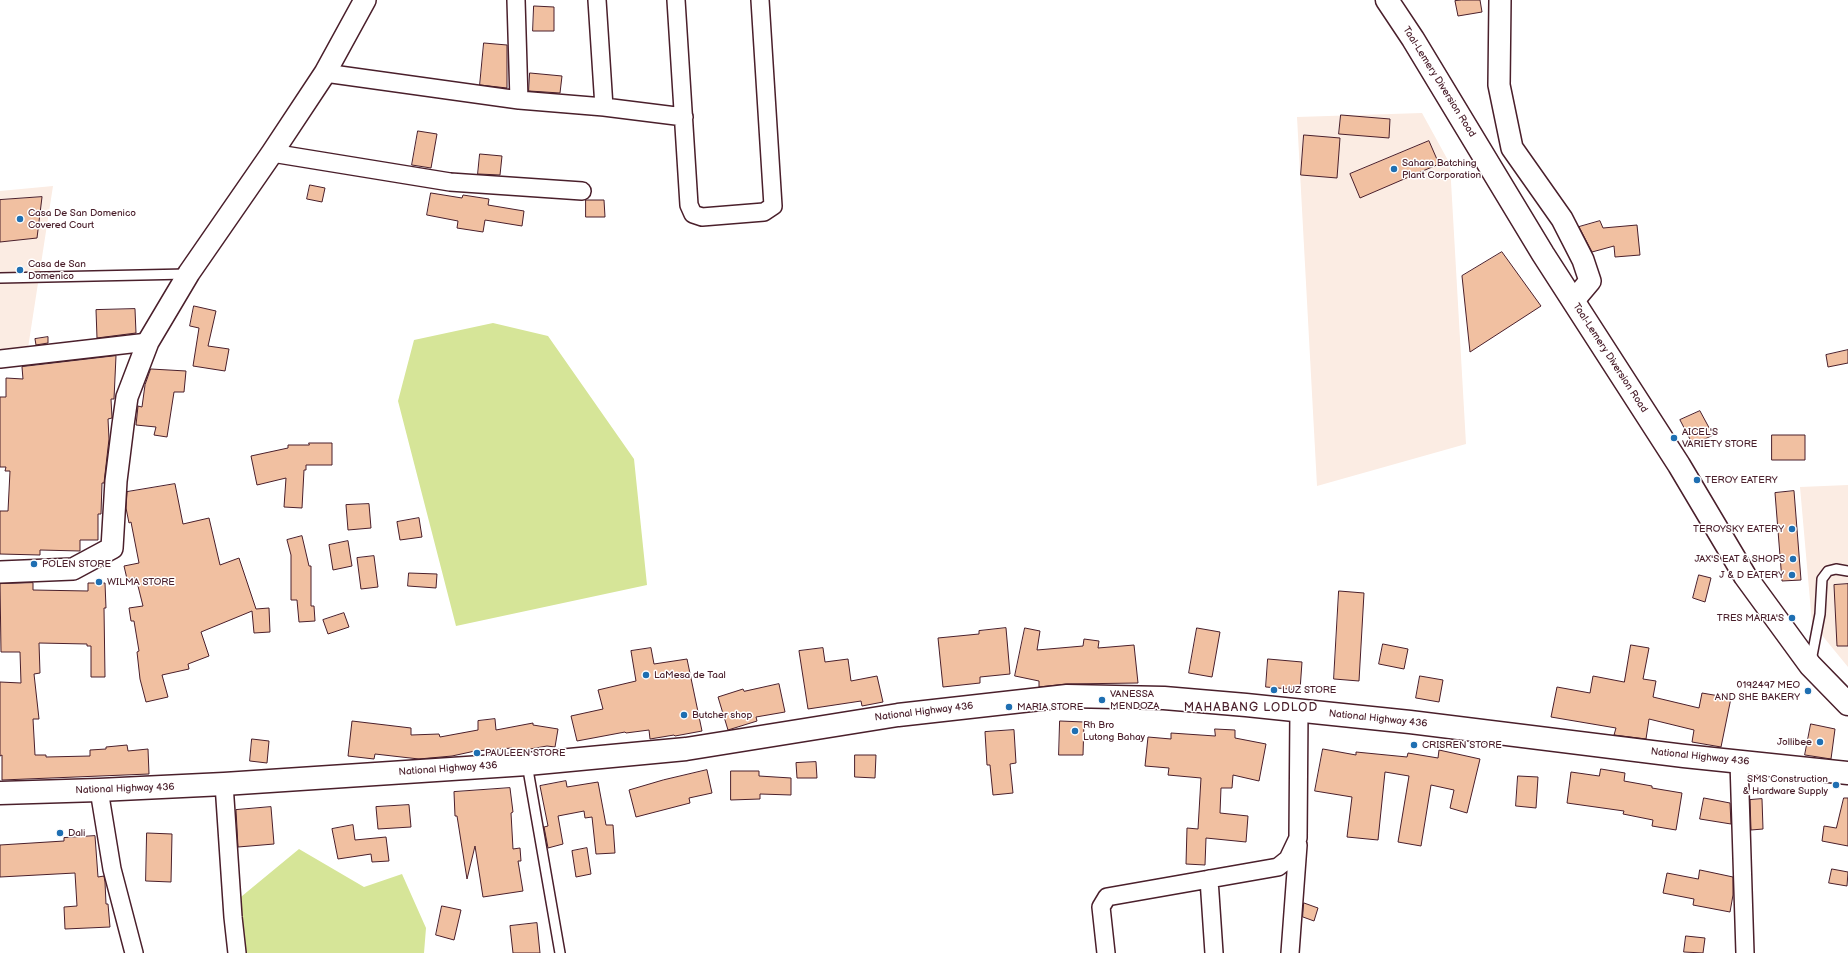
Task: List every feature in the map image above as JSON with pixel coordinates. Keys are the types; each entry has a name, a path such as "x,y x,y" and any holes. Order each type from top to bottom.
{"main road":[{"name":"Taal-Lemery Diversion Road","path":"1387,0 1413,39 1543,254 1679,465 1745,576 1810,665 1848,703"},
{"name":"National Highway 436","path":"0,793 224,784 527,764 686,748 898,715 1067,696 1164,698 1299,711 1739,762 1847,771"}],"street":[{"path":"0,572 74,569 112,548 116,481 126,404 148,342 189,274 325,73 365,0"},
{"path":"516,0 520,100"},
{"path":"597,0 604,107"},
{"path":"676,0 689,205 692,214 702,217 764,212 773,206 760,0"},
{"path":"1500,0 1499,85 1512,148 1562,219 1584,260 1590,281 1574,300"},
{"path":"325,73 520,100 604,107 684,117"},
{"path":"272,153 450,182 582,191"},
{"path":"0,359 148,342"},
{"path":"1290,953 1298,838 1299,711"},
{"path":"1739,762 1745,953"},
{"path":"224,784 233,917 237,953"},
{"path":"99,790 112,868 134,953"},
{"path":"1106,953 1100,907 1107,897 1278,867 1288,859 1298,838"},
{"path":"1209,879 1214,953"}],"lane":[{"path":"0,278 189,274"},
{"path":"1810,665 1820,614 1822,579 1828,571 1836,568 1848,571"},
{"path":"527,764 560,953"}],"shaded area":[{"path":"1422,113 1450,164 1466,444 1317,486 1297,117"},
{"name":"Casa de San Domenico","path":"53,186 28,348 0,351 0,191"},
{"path":"1848,485 1848,667 1812,623 1800,487"}],"green space":[{"path":"493,323 548,336 634,459 647,585 456,626 398,401 414,340"},
{"path":"299,849 364,887 402,874 426,928 424,953 242,953 236,901"}],"building":[{"path":"1480,0 1482,12 1458,16 1455,1"},
{"path":"534,6 554,7 554,31 533,31"},
{"path":"484,43 507,45 507,88 480,85"},
{"path":"530,73 562,76 560,93 529,91"},
{"path":"1341,115 1390,119 1389,138 1339,134"},
{"path":"418,131 437,134 431,168 412,165"},
{"path":"1304,135 1340,138 1337,178 1301,175"},
{"name":"Sahara Batching Plant Corporation","path":"1429,141 1439,164 1360,198 1350,174"},
{"path":"480,154 502,156 500,175 478,174"},
{"path":"310,185 325,188 322,202 307,199"},
{"path":"431,193 462,198 463,195 489,199 488,205 524,211 522,226 485,220 483,232 457,228 458,221 427,215"},
{"name":"Casa De San Domenico Covered Court","path":"42,197 37,238 0,242 0,200"},
{"path":"586,200 604,200 605,217 586,217"},
{"path":"1600,221 1603,228 1637,225 1640,255 1615,257 1614,246 1592,252 1579,227"},
{"path":"1502,252 1541,306 1470,352 1462,276"},
{"path":"194,306 216,311 208,346 229,349 225,371 193,366 199,328 190,326"},
{"path":"135,309 136,333 97,338 96,310"},
{"path":"48,337 48,343 36,345 35,339"},
{"path":"1848,350 1848,363 1828,367 1826,355"},
{"path":"116,356 114,399 111,399 112,418 108,419 109,439 104,483 102,483 101,514 98,514 98,540 80,540 80,551 40,550 40,555 0,554 0,511 8,511 10,471 5,471 6,467 0,467 0,397 6,397 6,378 23,379 22,367"},
{"path":"151,369 186,371 184,392 174,392 167,437 154,435 156,427 136,425 138,406 142,407 145,385"},
{"path":"1700,411 1713,435 1693,445 1680,420"},
{"path":"1772,435 1805,435 1805,460 1772,460"},
{"path":"309,443 332,443 332,465 306,465 306,470 304,470 302,508 284,507 286,478 257,485 251,456 288,448 288,445 309,445"},
{"path":"175,484 183,524 209,518 220,565 239,558 256,609 269,608 270,632 254,633 252,611 201,632 209,656 188,664 189,669 162,675 168,697 146,702 140,679 137,652 139,651 134,621 131,621 129,608 143,606 136,578 127,579 124,566 139,563 131,522 129,523 126,508 127,492"},
{"path":"1794,491 1801,580 1782,581 1775,493"},
{"path":"369,504 371,528 348,530 346,505"},
{"path":"419,518 422,537 400,540 397,522"},
{"path":"302,536 309,566 311,566 311,606 314,606 315,621 299,622 297,600 291,600 291,555 287,540"},
{"path":"348,541 352,566 333,570 329,545"},
{"path":"374,556 378,587 361,589 357,558"},
{"path":"409,573 437,574 436,588 408,586"},
{"path":"1699,575 1711,578 1705,602 1693,598"},
{"path":"33,583 33,590 88,591 88,583 105,583 106,608 104,608 105,677 91,677 91,646 87,646 87,644 39,643 40,673 34,674 39,719 33,719 35,755 46,755 46,757 90,756 90,750 127,745 128,751 148,749 149,774 2,780 2,755 0,756 0,682 21,683 20,652 1,652 0,584"},
{"path":"1848,584 1848,646 1837,646 1834,585"},
{"path":"1339,591 1364,593 1359,681 1334,679"},
{"path":"344,613 349,627 328,634 323,620"},
{"path":"1006,628 1010,674 980,677 980,683 943,687 938,638 979,634 979,631"},
{"path":"1025,628 1040,631 1037,650 1083,646 1084,639 1099,641 1098,648 1134,645 1138,683 1067,684 1039,687 1039,681 1015,676"},
{"path":"1197,628 1220,632 1212,677 1189,673"},
{"path":"1383,644 1408,649 1404,669 1379,664"},
{"path":"1631,645 1649,648 1643,679 1656,681 1653,697 1699,708 1702,693 1731,698 1721,747 1692,742 1694,730 1649,719 1646,739 1614,735 1616,728 1551,717 1557,687 1590,693 1593,676 1624,682"},
{"path":"651,648 654,664 687,659 702,731 650,739 649,730 625,732 577,741 571,716 603,709 598,690 636,681 631,651"},
{"path":"823,648 825,662 848,659 851,681 877,676 883,702 862,706 861,701 808,709 799,651"},
{"path":"1268,659 1302,662 1300,690 1266,687"},
{"path":"1420,676 1443,680 1439,702 1416,698"},
{"path":"779,684 785,712 756,717 757,721 728,730 718,697 743,689 744,691"},
{"path":"495,719 496,730 533,723 533,725 558,729 555,747 547,746 513,752 512,748 475,751 452,756 419,759 375,754 374,759 348,756 352,721 411,728 411,735 439,734 440,737 478,730 478,721"},
{"path":"1060,721 1084,722 1083,755 1059,755"},
{"name":"Jollibee","path":"1811,724 1835,729 1831,759 1805,755"},
{"path":"1215,729 1235,730 1235,738 1266,744 1259,781 1233,775 1232,788 1221,788 1220,813 1248,816 1246,842 1206,838 1205,865 1186,864 1187,828 1198,829 1201,778 1168,775 1169,768 1145,766 1148,737 1171,739 1171,733 1215,736"},
{"path":"1014,730 1016,763 1010,764 1013,793 993,795 990,765 987,765 985,732"},
{"path":"252,739 269,741 267,763 250,761"},
{"path":"1323,749 1356,755 1356,752 1407,757 1408,753 1438,758 1439,750 1480,759 1467,813 1450,808 1454,790 1431,785 1421,846 1398,842 1409,776 1385,772 1378,840 1347,837 1352,797 1315,791"},
{"path":"855,755 876,755 875,778 855,777"},
{"path":"816,762 817,778 797,778 796,763"},
{"path":"1601,769 1625,773 1624,781 1682,793 1676,830 1652,826 1653,820 1623,814 1624,811 1567,803 1571,772 1599,776"},
{"path":"707,770 712,793 689,798 690,803 636,817 629,790 663,780"},
{"path":"731,771 759,771 759,776 791,778 791,795 760,794 760,799 731,800"},
{"path":"1518,776 1538,777 1536,808 1516,806"},
{"path":"566,781 567,787 598,782 606,825 613,825 615,853 596,854 592,817 585,818 584,811 558,816 563,844 548,848 544,827 548,826 540,786"},
{"path":"510,788 513,812 511,813 513,849 520,848 521,861 518,861 523,891 483,897 475,846 467,879 457,816 455,816 454,792"},
{"path":"1704,798 1730,803 1731,824 1700,819"},
{"path":"1844,798 1848,798 1848,846 1822,841 1824,826 1836,828"},
{"path":"1762,799 1763,829 1751,830 1750,800"},
{"path":"409,805 411,827 378,829 376,807"},
{"path":"271,807 274,844 238,847 236,810"},
{"path":"353,825 355,840 386,837 389,861 372,862 371,854 338,859 332,829"},
{"path":"147,833 172,834 171,882 146,881"},
{"path":"95,836 98,877 104,876 106,904 108,904 110,927 65,929 64,907 77,906 75,873 0,877 0,845 64,841 64,838"},
{"path":"587,848 591,874 576,877 572,851"},
{"path":"1832,869 1848,872 1847,886 1829,883"},
{"path":"1700,870 1733,877 1733,895 1730,912 1693,905 1694,899 1663,893 1667,873 1698,879"},
{"path":"1304,903 1318,908 1314,921 1303,917"},
{"path":"442,906 461,910 454,940 436,935"},
{"path":"537,923 540,953 513,953 510,926"},
{"path":"1686,936 1705,938 1703,953 1684,952"}],"place":[{"name":"Sahara Batching Plant Corporation","path":"1394,169"},
{"name":"Casa De San Domenico Covered Court","path":"20,219"},
{"name":"Casa de San Domenico","path":"20,270"},
{"name":"AICEL'S VARIETY STORE","path":"1674,438"},
{"name":"TEROY EATERY","path":"1697,480"},
{"name":"TEROYSKY EATERY","path":"1792,529"},
{"name":"JAX'S EAT & SHOPS","path":"1793,559"},
{"name":"POLEN STORE","path":"34,564"},
{"name":"J & D EATERY","path":"1792,575"},
{"name":"WILMA STORE","path":"99,582"},
{"name":"TRES MARIA'S","path":"1792,618"},
{"name":"LaMesa de Taal","path":"646,675"},
{"name":"LUZ STORE","path":"1274,690"},
{"name":"0192497 MEO AND SHE BAKERY","path":"1808,691"},
{"name":"VANESSA MENDOZA","path":"1102,700"},
{"name":"MARIA STORE","path":"1009,707"},
{"name":"Butcher shop","path":"684,715"},
{"name":"Rh Bro Lutong Bahay","path":"1075,731"},
{"name":"Jollibee","path":"1820,742"},
{"name":"CRISREN STORE","path":"1414,745"},
{"name":"PAULEEN STORE","path":"477,753"},
{"name":"SMS Construction & Hardware Supply","path":"1836,785"},
{"name":"Dali","path":"60,833"}],"district":[{"name":"MAHABANG LODLOD","path":"1251,708"}]}
